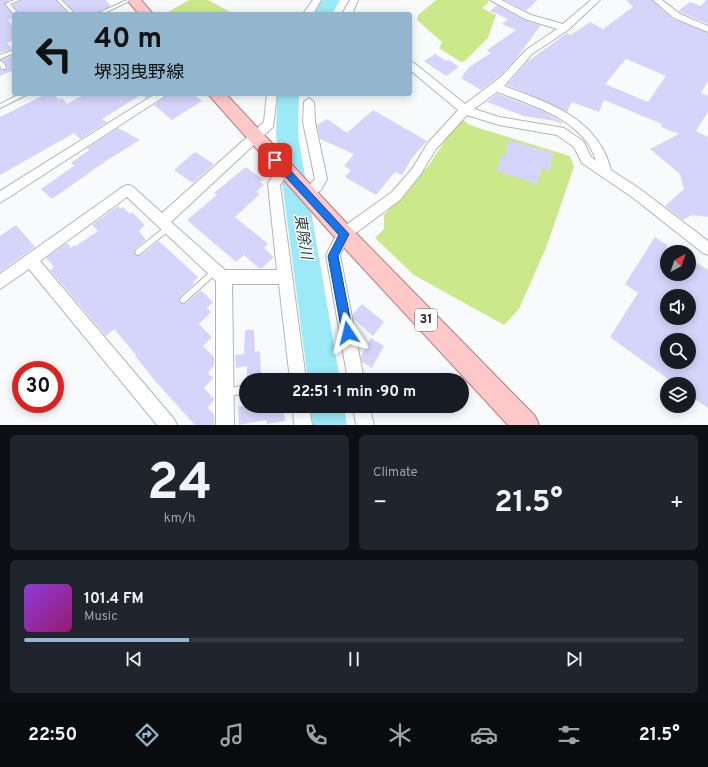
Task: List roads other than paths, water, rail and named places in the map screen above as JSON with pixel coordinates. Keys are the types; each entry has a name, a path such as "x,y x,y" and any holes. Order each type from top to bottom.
{"main road":[{"path":"134,0 144,12"},
{"name":"31","path":"218,96 255,138 279,171 312,190 326,215 526,425"}],"street":[{"path":"309,12 317,0"},
{"path":"348,12 354,0"},
{"path":"494,0 528,17 565,28"},
{"path":"355,373 333,256 344,234 396,196 416,172 432,146 465,110 505,80 529,52 565,28 596,0"},
{"path":"657,0 676,16 708,29"},
{"path":"412,67 465,110 499,121 560,131 580,144 586,160 636,193 708,249"},
{"path":"495,87 547,107 575,126 597,147 605,172"},
{"path":"0,198 104,130 160,96"},
{"path":"166,224 269,124 272,96"},
{"path":"309,102 309,122 321,179 312,190"},
{"path":"279,171 274,184 297,373"},
{"path":"0,282 128,190 219,274 225,285 225,425"},
{"path":"30,260 168,425"},
{"path":"219,274 286,277"},
{"path":"302,413 303,425"},
{"path":"362,413 365,425"}],"lane":[{"path":"0,7 18,0"},
{"path":"59,0 71,12"},
{"path":"103,12 130,0"},
{"path":"8,4 14,12"},
{"path":"0,57 12,52"},
{"path":"0,63 4,68"},
{"path":"0,106 20,96"},
{"path":"138,252 166,224"},
{"path":"182,300 219,274"},
{"path":"225,393 239,390"}],"waterway":[{"name":"東除川","path":"324,12 331,0"},
{"name":"東除川","path":"288,96 287,135 323,373"},
{"name":"東除川","path":"328,413 330,425"}]}
